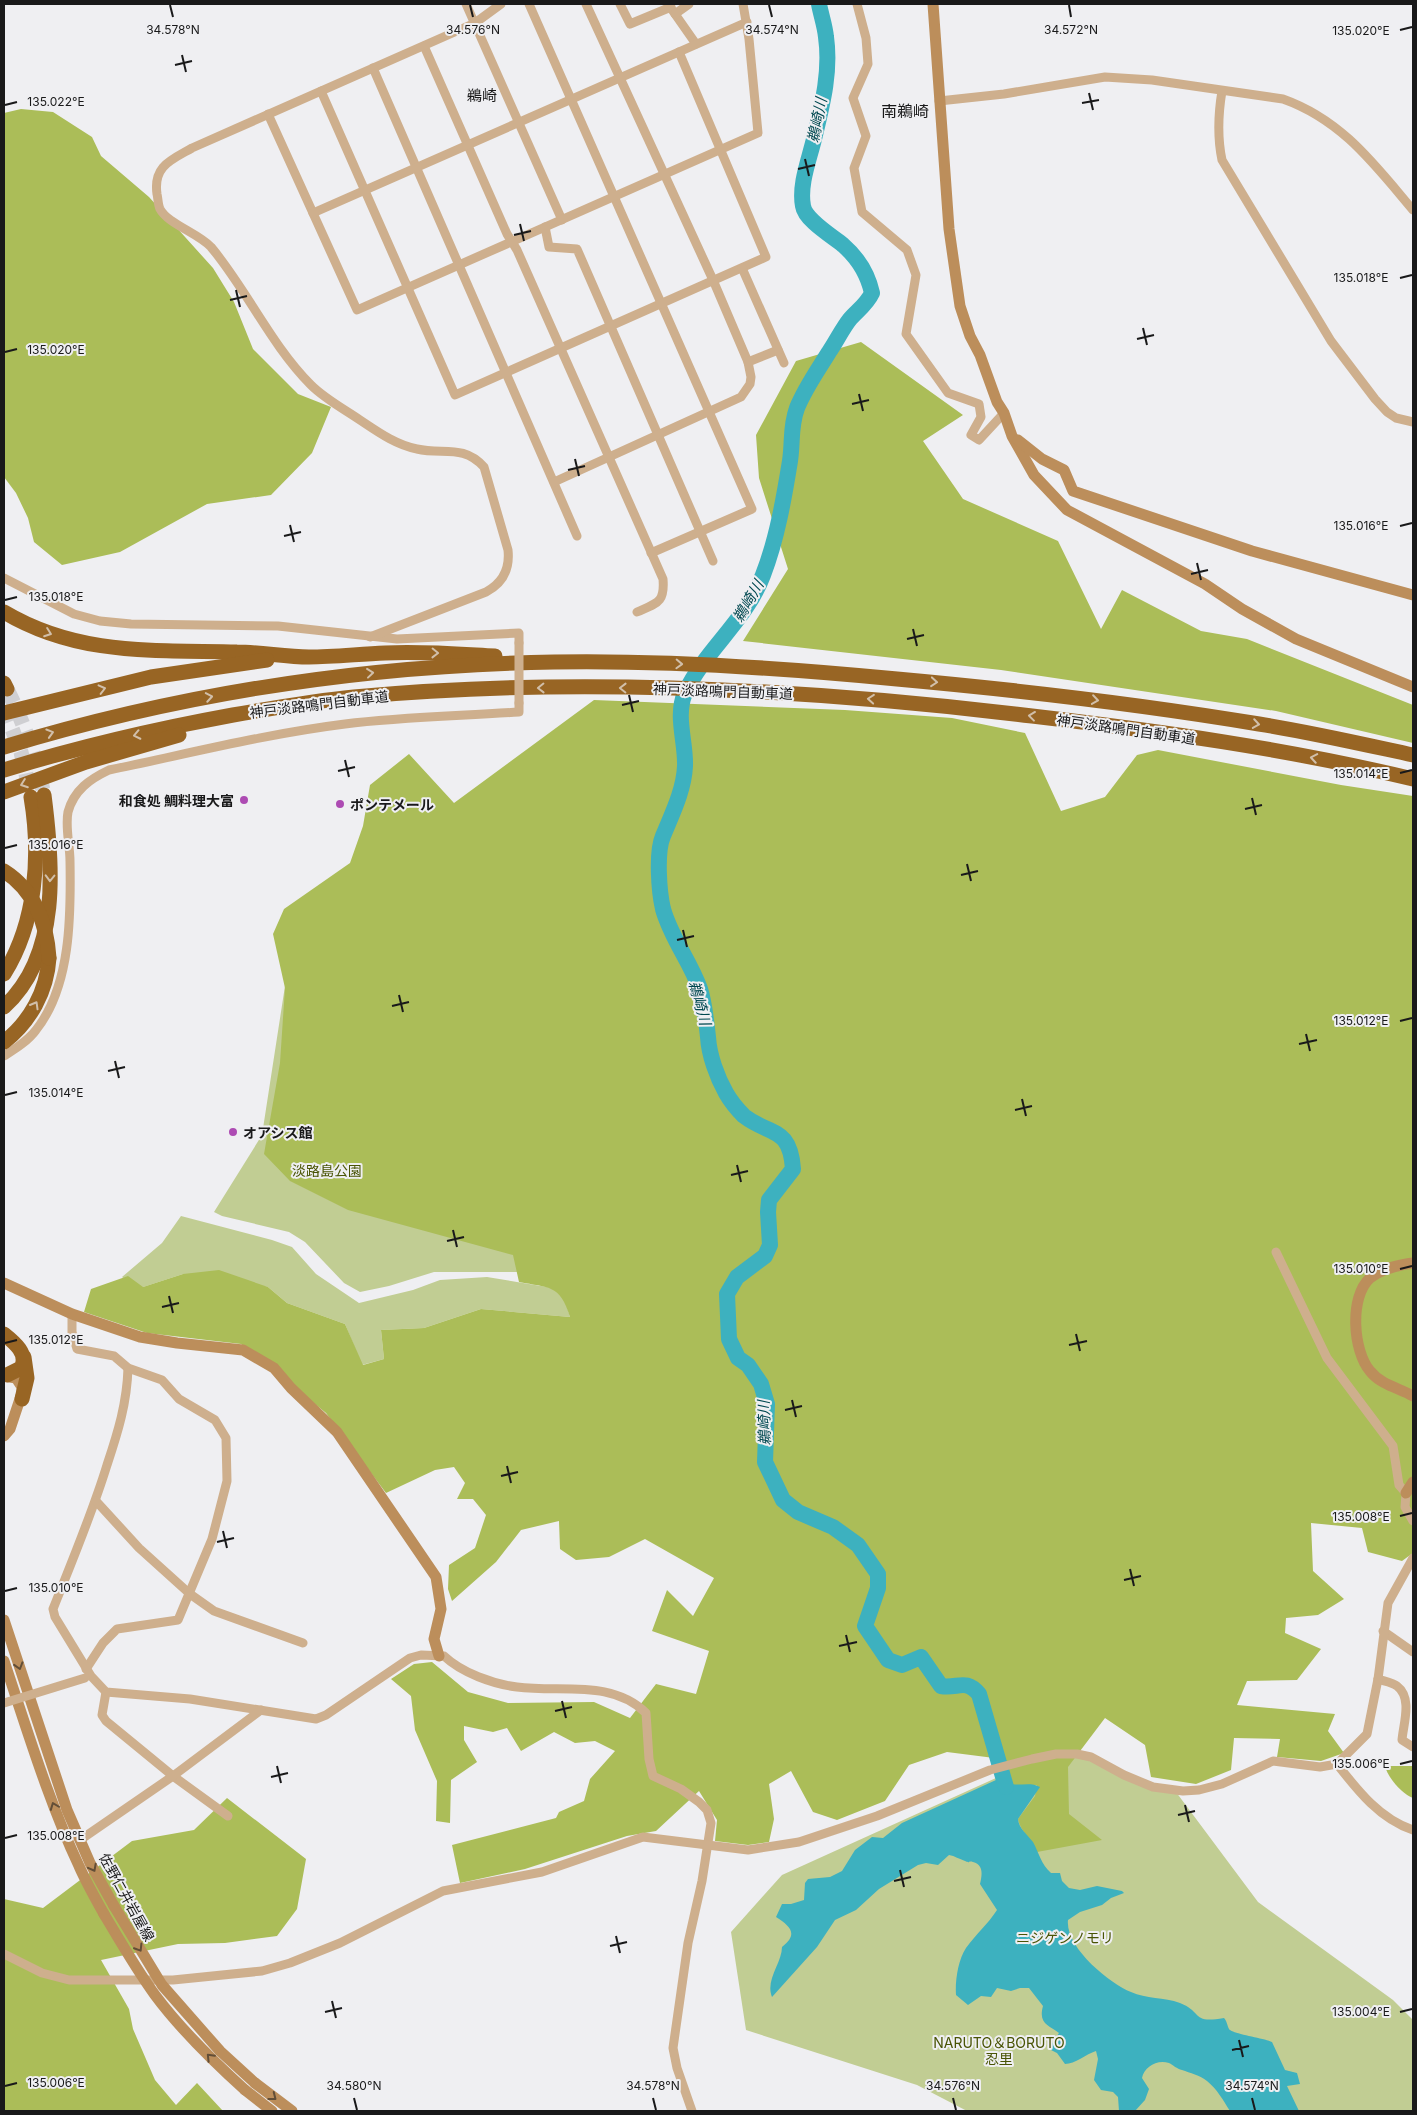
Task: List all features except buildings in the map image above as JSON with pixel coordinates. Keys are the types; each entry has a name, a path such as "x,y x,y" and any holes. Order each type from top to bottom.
{"highway":[{"path":"4,612 45,632 92,646 145,650 246,652 309,657"},
{"path":"4,713 119,684 182,672 259,661 387,652 515,657 557,662"},
{"name":"神戸淡路鳴門自動車道","path":"4,747 60,730 208,696 371,673 430,668 557,662 706,666 851,674 998,688 1090,699 1261,724 1413,754"},
{"name":"神戸淡路鳴門自動車道","path":"4,770 65,752 131,736 254,712 352,697 502,688 590,688 772,692 959,707 1087,722 1257,747 1359,766 1413,779"},
{"path":"4,792 86,762 254,712"},
{"path":"4,974 16,952 25,927 34,885 38,796 50,864 46,925 31,972 24,984 4,1007"},
{"path":"4,871 28,893 42,920 49,958 45,984 34,1009 4,1042"},
{"path":"4,877 28,897 42,920"},
{"path":"4,952 19,925 34,885"},
{"path":"4,1334 20,1350 25,1360 28,1372 22,1400"},
{"path":"5,1376 21,1368 23,1360 20,1350"}],"street":[{"path":"466,4 562,220"},
{"path":"370,637 495,588 507,571 509,561 508,550 484,467 467,454 451,450 417,449 394,442 311,386 209,245 190,230 168,217 160,209 156,183 159,172 166,162 192,148 475,24 501,4"},
{"path":"529,4 752,509 651,553"},
{"path":"554,482 741,397 750,384 752,377 748,362 713,280 586,4"},
{"path":"620,4 630,24 671,8 689,4"},
{"path":"268,114 357,310 758,133 744,4"},
{"path":"858,4 866,38 868,64 853,98 866,136 854,168 862,212 907,250 916,275 906,334 948,393 979,404 981,417 971,435 979,440 1004,413"},
{"path":"933,4 950,229 960,306 997,402 1004,413 1012,436 1034,476 1067,510 1205,584 1242,609 1296,639 1413,687"},
{"path":"671,8 696,44"},
{"path":"313,212 747,22"},
{"path":"424,46 561,348 662,579 664,593 660,601 637,612"},
{"path":"321,91 455,395 766,256 678,52"},
{"path":"373,68 578,536"},
{"path":"940,101 1004,94 1105,77 1152,80 1283,99 1320,116 1338,128 1413,210"},
{"path":"1222,91 1218,139 1222,160 1330,341 1387,412 1396,418 1413,422"},
{"path":"545,227 550,247 577,249 713,561"},
{"path":"742,268 784,363"},
{"path":"748,362 778,350"},
{"path":"1012,436 1042,459 1064,470 1073,491 1252,551 1413,595"},
{"path":"4,578 74,614 100,621 131,624 278,626 370,637 420,639 519,633 519,712 413,718 299,730 109,770 92,778 83,785 68,812 70,877 68,929 58,991 48,1013 35,1032 4,1056"},
{"path":"1276,1252 1327,1358 1392,1446 1399,1484 1406,1493"},
{"path":"1413,1263 1382,1270 1370,1278 1361,1290 1357,1331 1358,1346 1363,1360 1371,1373 1382,1382 1413,1396"},
{"path":"4,1283 72,1314 140,1338 244,1350 274,1368 291,1388 337,1432 436,1577 441,1608 434,1639 439,1656"},
{"path":"4,1703 88,1674 103,1643 117,1629 178,1620 212,1539 227,1481 226,1438 215,1420 208,1414 179,1400 162,1380 128,1368 114,1356 78,1349 72,1332 72,1314"},
{"path":"128,1368 123,1417 96,1501 53,1609 55,1617 88,1674 106,1692 190,1699 316,1718 326,1715 410,1658 444,1656 451,1662 483,1678 516,1687 608,1692 642,1709 646,1713 649,1759 653,1776 681,1789 699,1802 706,1810 711,1823 709,1846 688,1943 673,2048 677,2068 692,2111"},
{"path":"4,1436 10,1429 22,1400 22,1387 19,1382 12,1376 5,1376"},
{"path":"1413,1482 1406,1493 1405,1507 1413,1521"},
{"path":"96,1501 139,1548 190,1594 214,1610 303,1643"},
{"path":"4,1954 42,1973 68,1980 173,1980 262,1971 290,1963 340,1943 443,1891 542,1872 643,1837 748,1850 799,1842 877,1816 990,1770 1056,1754 1077,1754 1091,1757 1124,1775 1153,1787 1183,1791 1199,1790 1222,1784 1274,1762 1320,1767 1337,1764 1367,1734 1378,1679 1388,1603 1413,1558"},
{"name":"佐野仁井岩屋線","path":"4,1620 67,1810 80,1840 114,1906 162,1985 220,2050 254,2083 292,2111"},
{"path":"1383,1631 1413,1652"},
{"name":"佐野仁井岩屋線","path":"4,1661 28,1736 62,1828 79,1867 131,1960 155,1995 183,2029 245,2090 272,2111"},
{"path":"1378,1679 1397,1686 1403,1694 1406,1709 1406,1728 1402,1740 1413,1747"},
{"path":"106,1692 102,1715 106,1722 173,1776 228,1816"},
{"path":"80,1840 173,1776 262,1710"},
{"path":"1337,1764 1366,1800 1398,1825 1413,1830"}],"green space":[{"path":"21,109 53,112 92,137 101,156 149,197 213,268 234,302 253,349 298,394 331,407 312,453 271,495 207,504 120,552 62,565 34,542 28,518 16,493 4,477 4,113"},
{"path":"861,342 963,415 923,441 963,499 1058,541 1101,629 1122,590 1201,631 1247,639 1413,705 1413,743 1276,711 1001,670 743,641 788,569 759,478 756,435 796,361"},
{"path":"594,700 845,710 952,718 1025,733 1061,811 1105,797 1137,755 1158,750 1341,785 1413,796 1413,1553 1402,1561 1368,1552 1362,1528 1311,1523 1313,1571 1344,1599 1318,1615 1286,1618 1285,1633 1321,1649 1297,1680 1247,1681 1237,1705 1335,1714 1328,1731 1344,1753 1321,1761 1277,1757 1280,1739 1234,1738 1231,1770 1196,1784 1151,1777 1145,1745 1105,1718 1068,1767 1069,1814 1102,1840 1037,1852 1021,1828 1018,1819 1035,1796 1037,1785 1015,1786 1008,1783 1002,1759 947,1752 909,1765 885,1801 837,1820 813,1812 791,1771 769,1784 774,1819 769,1842 748,1845 715,1841 717,1820 699,1791 656,1831 627,1836 525,1869 460,1883 452,1845 556,1818 559,1812 584,1801 590,1779 615,1751 595,1741 575,1743 554,1732 521,1751 507,1728 493,1732 464,1726 464,1740 477,1762 451,1780 450,1823 436,1821 437,1781 415,1730 411,1696 391,1679 414,1664 432,1662 468,1692 508,1703 594,1702 630,1718 656,1684 696,1694 709,1651 652,1631 667,1590 693,1616 714,1578 645,1539 609,1557 576,1560 560,1549 559,1521 521,1530 496,1562 452,1601 448,1589 449,1565 475,1548 486,1515 473,1499 457,1499 465,1483 454,1467 435,1470 386,1493 326,1413 241,1344 147,1333 84,1312 91,1289 128,1276 143,1287 183,1274 219,1270 268,1287 287,1303 345,1324 363,1365 384,1359 381,1330 424,1328 481,1309 570,1317 562,1298 552,1289 519,1282 513,1255 348,1210 290,1181 264,1154 280,1063 285,988 273,934 284,909 350,863 363,826 370,785 409,754 454,803"},
{"name":"淡路島公園","path":"287,973 479,1225 535,1272 434,1272 389,1286 360,1292 344,1283 305,1242 289,1232 222,1216 214,1212 262,1135"},
{"path":"181,1216 292,1247 316,1274 359,1303 413,1290 440,1280 487,1277 553,1288 565,1300 570,1317 481,1309 424,1328 381,1330 384,1359 362,1365 345,1324 287,1303 268,1287 183,1274 137,1289 122,1277 162,1243"},
{"name":"ニジゲンノモリ","path":"1077,1754 1176,1792 1258,1902 1393,2000 1413,2020 1413,2111 967,2111 917,2085 746,2030 731,1932 782,1875 1018,1768"},
{"path":"1385,1766 1413,1766 1413,1798 1396,1785 1389,1776"},
{"path":"227,1798 306,1859 297,1909 277,1936 225,1943 178,1944 101,1960 129,2009 133,2029 155,2080 176,2105 197,2083 223,2111 4,2111 4,1899 43,1908 132,1841 194,1830"}],"water":[{"path":"996,1780 1006,1780 1012,1784 1032,1784 1040,1787 1018,1819 1022,1829 1033,1842 1042,1862 1051,1873 1060,1873 1062,1881 1069,1888 1080,1890 1097,1886 1124,1893 1111,1898 1102,1905 1080,1912 1068,1920 1073,1941 1090,1963 1111,1981 1131,1992 1180,2003 1202,2018 1224,2018 1231,2031 1272,2042 1285,2070 1297,2073 1300,2084 1287,2086 1299,2111 1230,2111 1217,2091 1204,2079 1178,2069 1169,2063 1160,2062 1148,2067 1143,2074 1142,2078 1149,2089 1145,2100 1135,2111 1119,2111 1118,2097 1113,2092 1101,2090 1094,2080 1098,2059 1096,2051 1065,2064 1057,2053 1051,2050 1051,2045 1059,2033 1048,2026 1043,2020 1043,2006 1029,1988 1011,1991 997,1988 991,1997 981,1996 968,2005 956,1995 959,1964 966,1948 997,1910 980,1884 982,1874 979,1865 951,1855 938,1865 926,1863 918,1865 879,1889 856,1910 835,1920 817,1947 772,1997 770,1991 772,1978 782,1947 791,1934 789,1927 776,1917 782,1904 791,1904 804,1900 805,1883 808,1879 830,1877 842,1871 855,1850 872,1837 883,1838 902,1823"}],"waterway":[{"name":"鵜崎川","path":"819,4 826,37 827,76 820,114 803,181 803,206 809,217 843,245 858,261 865,273 872,293 844,327 808,386 797,408 793,421 790,461 780,518 768,561 756,592 693,677 685,693 681,711 685,757 684,775 677,802 663,836 659,852 660,893 666,920 700,989 710,1051 723,1087 732,1102 744,1116 777,1134 788,1145 791,1155 793,1169 769,1200 770,1245 765,1256 737,1277 727,1294 729,1339 738,1358 748,1365 761,1384 767,1404 765,1462 783,1500 798,1512 833,1527 858,1545 878,1574 878,1588 865,1626 888,1660 902,1665 921,1657 941,1686 970,1686 979,1694 1006,1787"}],"tunnel":[{"path":"7,689 29,740 44,795"},
{"path":"4,708 21,752 31,796"}],"place":[{"name":"和食処 鯛料理大富","path":"244,800"},
{"name":"ポンテメール","path":"340,804"},
{"name":"オアシス館","path":"233,1132"}],"district":[{"name":"鵜崎","path":"482,95"},
{"name":"南鵜崎","path":"905,111"}],"park label":[{"name":"NARUTO＆BORUTO 忍里","path":"999,2050"}]}
